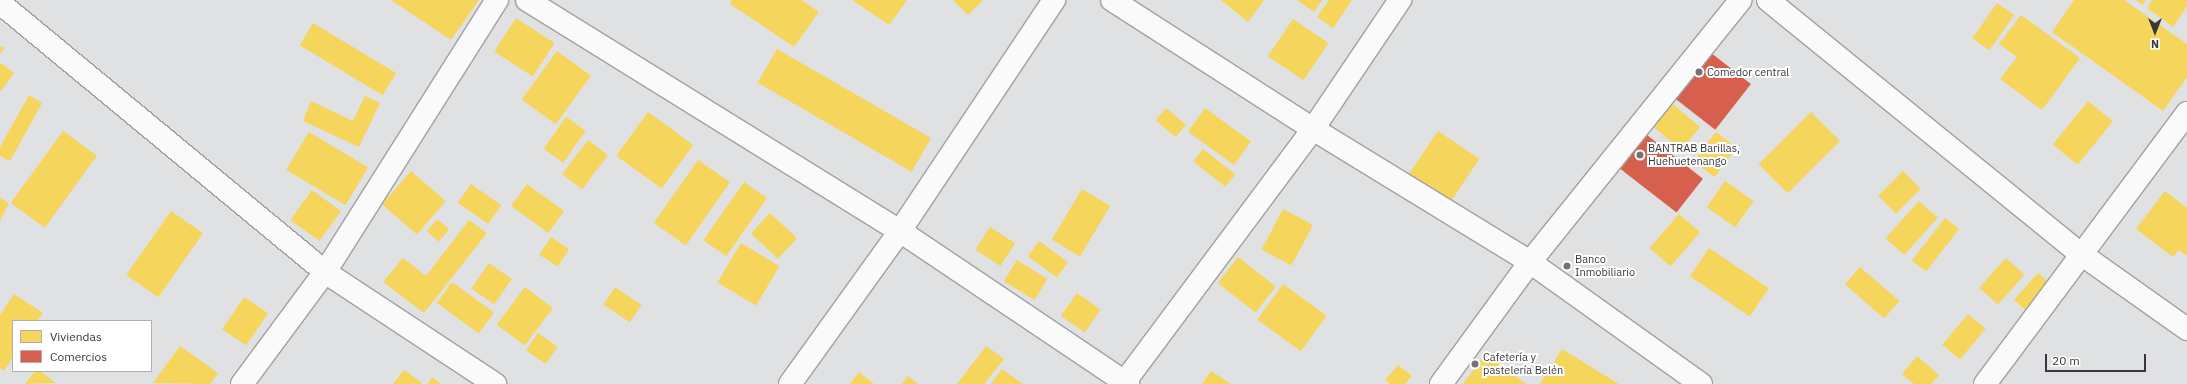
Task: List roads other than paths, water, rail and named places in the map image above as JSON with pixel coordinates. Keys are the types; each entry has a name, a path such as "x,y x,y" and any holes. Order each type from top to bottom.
{"street":[{"path":"242,384 325,272 497,0"},
{"path":"527,0 900,231 1125,383 1313,129 1400,0"},
{"path":"790,384 900,231 1054,0"},
{"path":"1112,0 1313,129 1530,262 1702,384"},
{"path":"1441,384 1530,262 1741,0"},
{"path":"1768,0 2081,254 2187,329"},
{"path":"0,3 325,272 495,384"},
{"path":"1985,384 2187,112"}],"place":[{"name":"Comedor central","path":"1699,72"},
{"name":"BANTRAB Barillas, Huehuetenango","path":"1640,155"},
{"name":"Banco Inmobiliario","path":"1567,266"},
{"name":"Cafetería y pastelería Belén","path":"1475,364"}]}
